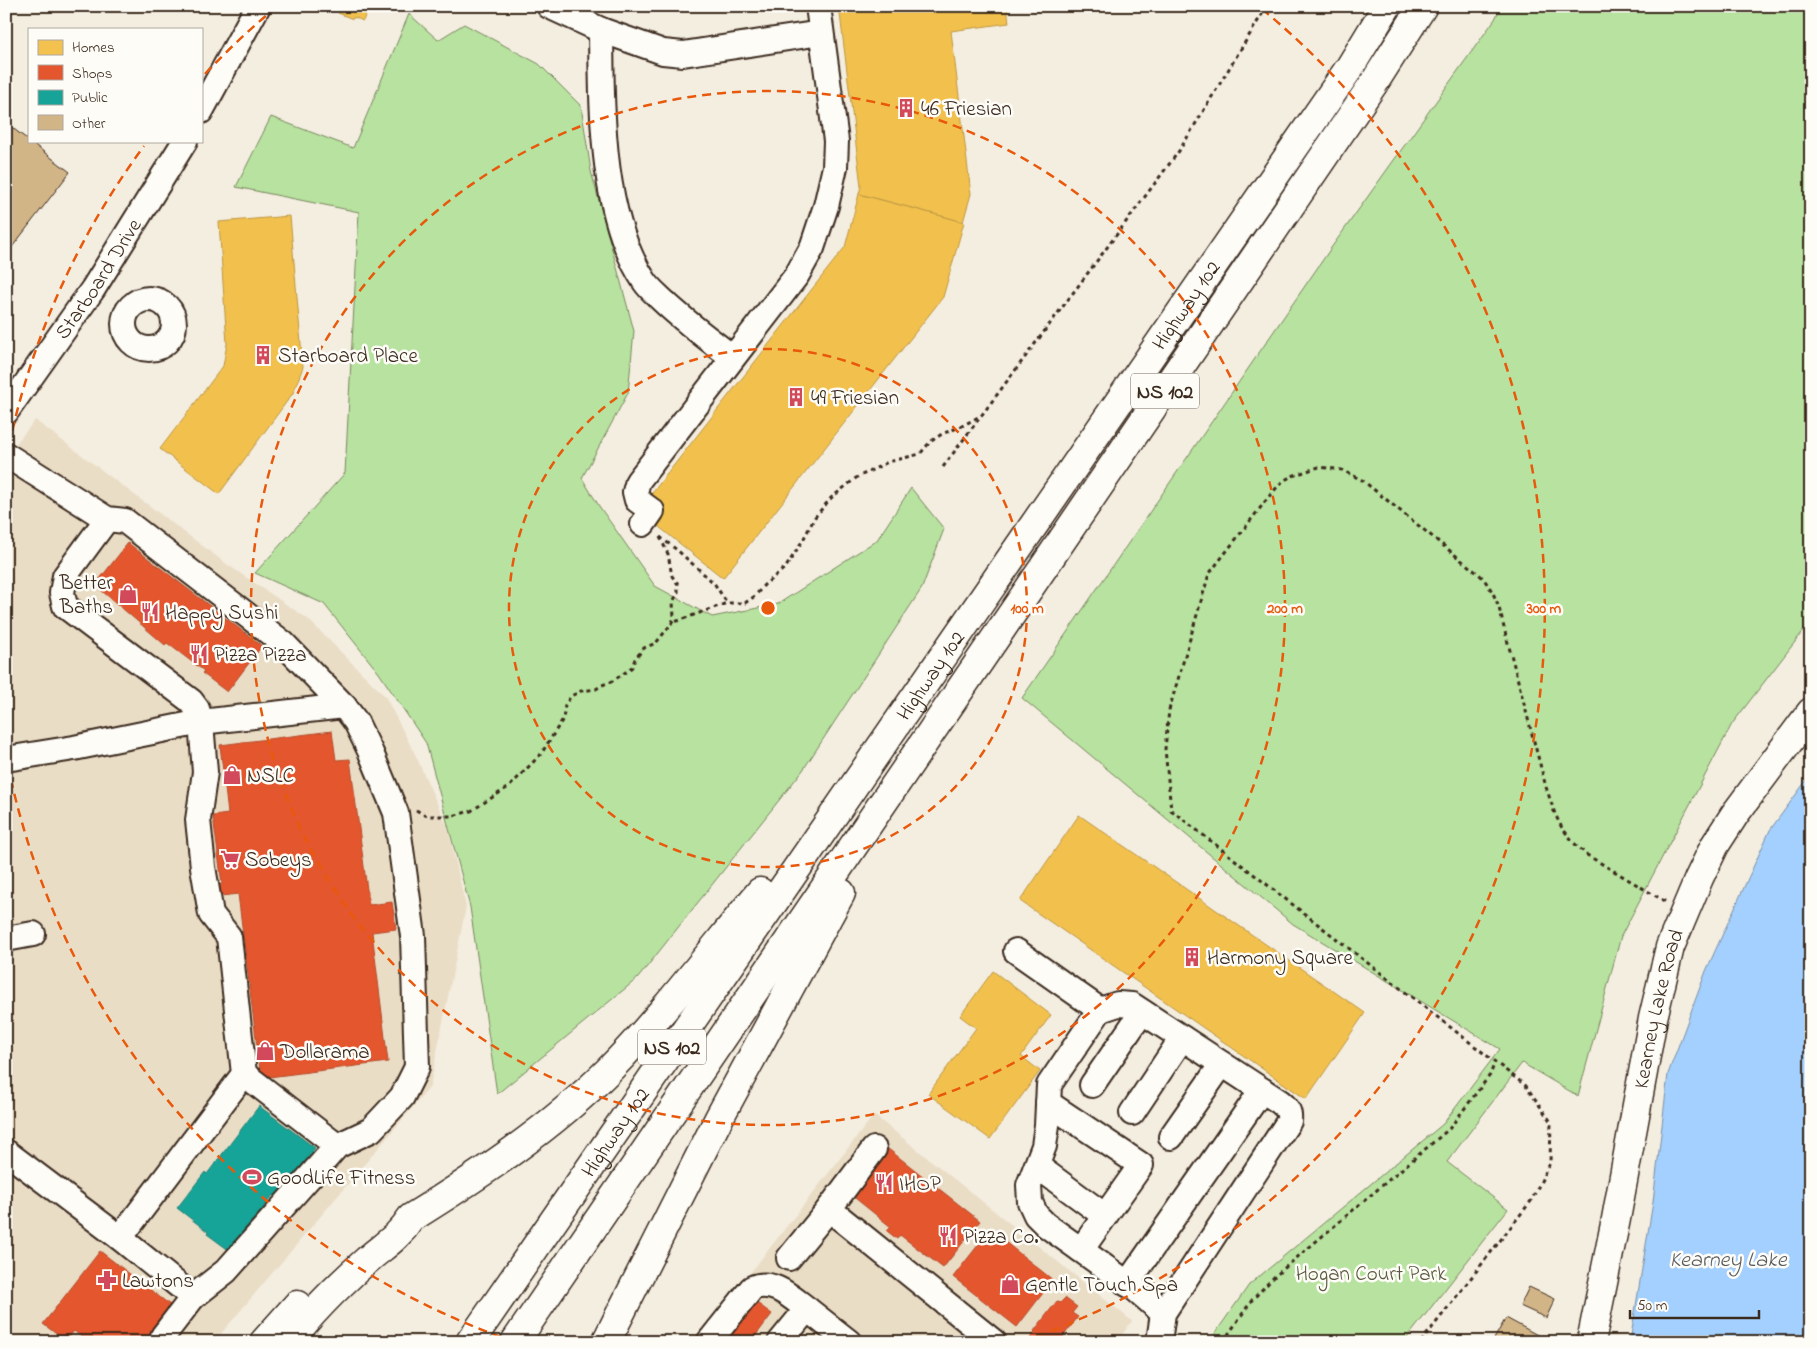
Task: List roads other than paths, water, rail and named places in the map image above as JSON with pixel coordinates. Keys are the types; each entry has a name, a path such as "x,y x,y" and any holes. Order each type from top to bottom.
{"main road":[{"name":"Highway 102","path":"470,1342 1350,67 1387,6"},
{"name":"Highway 102","path":"515,1342 1374,83 1423,6"},
{"name":"Kearney Lake Road","path":"1591,1342 1660,983 1670,947 1683,912 1715,845 1735,814 1811,712"},
{"path":"289,1342 333,1292 402,1231 411,1218 500,1160 550,1123 607,1071 653,1020 875,753"},
{"path":"606,1342 718,1120 904,774"},
{"path":"264,1342 327,1275 366,1242 398,1218 411,1218"}],"street":[{"path":"202,109 258,6"},
{"path":"549,6 601,30 663,52 683,54 821,33"},
{"path":"651,531 652,511 637,500 635,492 638,481 797,275 812,248 826,206 835,167 836,141 818,6"},
{"path":"601,30 603,131 615,210 630,252 646,283 670,308 732,357"},
{"name":"Starboard Drive","path":"6,412 93,289 128,236 184,142"},
{"path":"6,455 107,520 124,521 283,643 344,706 356,722 372,753 396,814 413,936 417,1067 402,1098 371,1130 337,1146 226,1271 193,1297 163,1336"},
{"path":"107,520 65,576 62,593 66,606 192,702 197,709 201,722 204,772 198,827 210,914 229,937 244,1074 120,1238"},
{"path":"6,760 201,722 344,706"},
{"path":"6,939 33,934"},
{"path":"1016,951 1100,1010"},
{"path":"1159,1342 1163,1313 1289,1121 1290,1114 1286,1107 1262,1090 1132,1005 1118,1004 1100,1010 1049,1085 1044,1146 1029,1185 1030,1202 1036,1215 1046,1225 1127,1284 1163,1313"},
{"path":"1092,1085 1142,1012"},
{"path":"1132,1113 1182,1038"},
{"path":"1171,1137 1222,1064"},
{"path":"244,1074 337,1146"},
{"path":"1127,1284 1262,1090"},
{"path":"1048,1103 1141,1165 1080,1250"},
{"path":"789,1258 874,1149"},
{"path":"6,1152 120,1238 193,1297"},
{"path":"1037,1166 1105,1216"},
{"path":"828,1209 994,1342"},
{"path":"709,1342 752,1288 762,1284 773,1286 849,1342"},
{"path":"780,1342 801,1305"}],"water":[{"name":"Kearney Lake","path":"1811,774 1811,1342 1630,1342 1653,1202 1668,1074 1706,971 1770,830"}],"place":[{"name":"46 Friesian","path":"906,108"},
{"name":"Starboard Place","path":"263,355"},
{"name":"49 Friesian","path":"796,397"},
{"name":"Better Baths","path":"128,594"},
{"name":"Happy Sushi","path":"150,612"},
{"name":"Pizza Pizza","path":"199,654"},
{"name":"NSLC","path":"232,775"},
{"name":"Sobeys","path":"230,859"},
{"name":"Harmony Square","path":"1192,957"},
{"name":"Dollarama","path":"265,1051"},
{"name":"GoodLife Fitness","path":"252,1177"},
{"name":"IHOP","path":"884,1183"},
{"name":"Pizza Co.","path":"948,1236"},
{"name":"Lawtons","path":"107,1280"},
{"name":"Gentle Touch Spa","path":"1010,1284"}],"park label":[{"name":"Hogan Court Park","path":"1371,1273"}]}
